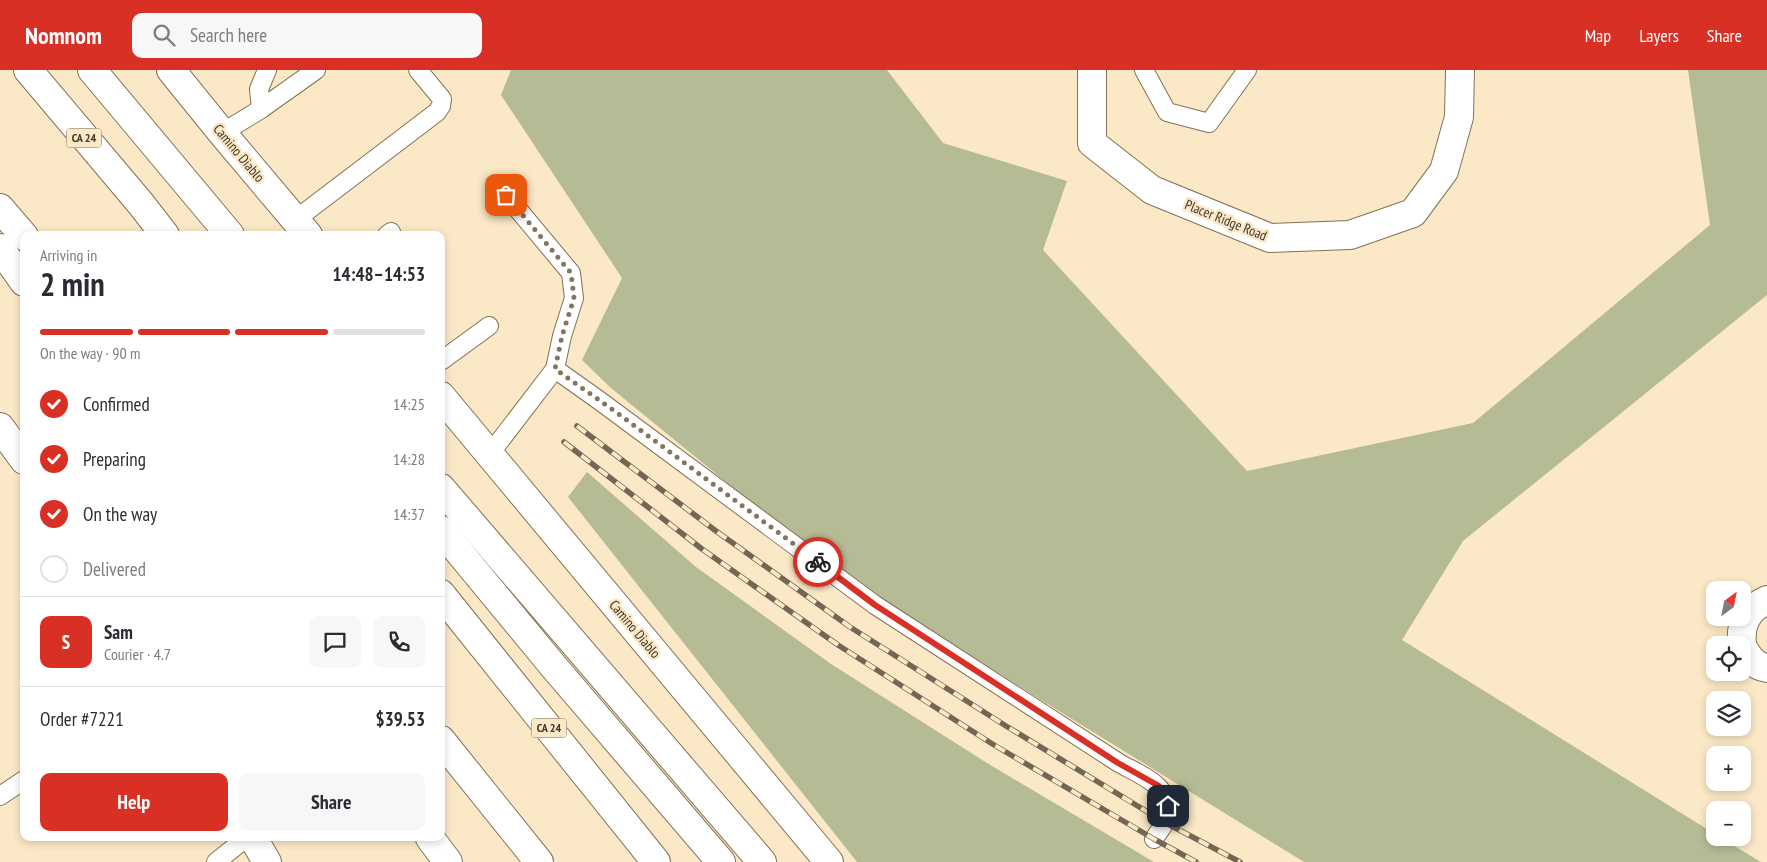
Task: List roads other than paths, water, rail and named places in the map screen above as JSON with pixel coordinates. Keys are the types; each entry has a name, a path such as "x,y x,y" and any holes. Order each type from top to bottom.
{"main road":[{"name":"CA 24","path":"28,70 142,204 162,231"},
{"path":"92,70 227,231"},
{"name":"Camino Diablo","path":"171,70 301,228"},
{"name":"Placer Ridge Road","path":"1092,70 1092,142 1152,190 1270,238 1350,235 1413,213 1444,171 1459,117 1460,70"},
{"path":"142,204 172,231"},
{"path":"0,208 20,231"},
{"path":"0,248 20,276"},
{"name":"Camino Diablo","path":"445,401 829,862"},
{"path":"0,427 20,454"},
{"path":"445,493 762,862"},
{"path":"445,535 721,862"},
{"name":"CA 24","path":"445,599 656,862"},
{"path":"1742,636 1743,624 1750,611 1767,600"},
{"path":"1751,661 1767,668"},
{"path":"445,745 539,862"},
{"path":"255,841 267,862"},
{"path":"432,841 448,862"}],"lane":[{"path":"261,109 259,89 267,70"},
{"path":"222,133 261,109 316,70"},
{"path":"301,228 437,112 441,106 442,99 418,70"},
{"path":"1144,70 1166,112 1209,123 1247,70"},
{"path":"489,455 555,369 562,336 574,298 571,273 506,195"},
{"path":"445,358 489,326"},
{"path":"555,369 616,412 875,605 1118,763 1159,786 1168,806 1164,822 1154,839"},
{"path":"0,796 20,783"},
{"path":"216,862 242,841"}],"railway":[{"path":"577,426 716,531 850,627 1006,726 1164,822 1240,862"},
{"path":"564,442 702,549 838,645 994,745 1196,862"}]}
